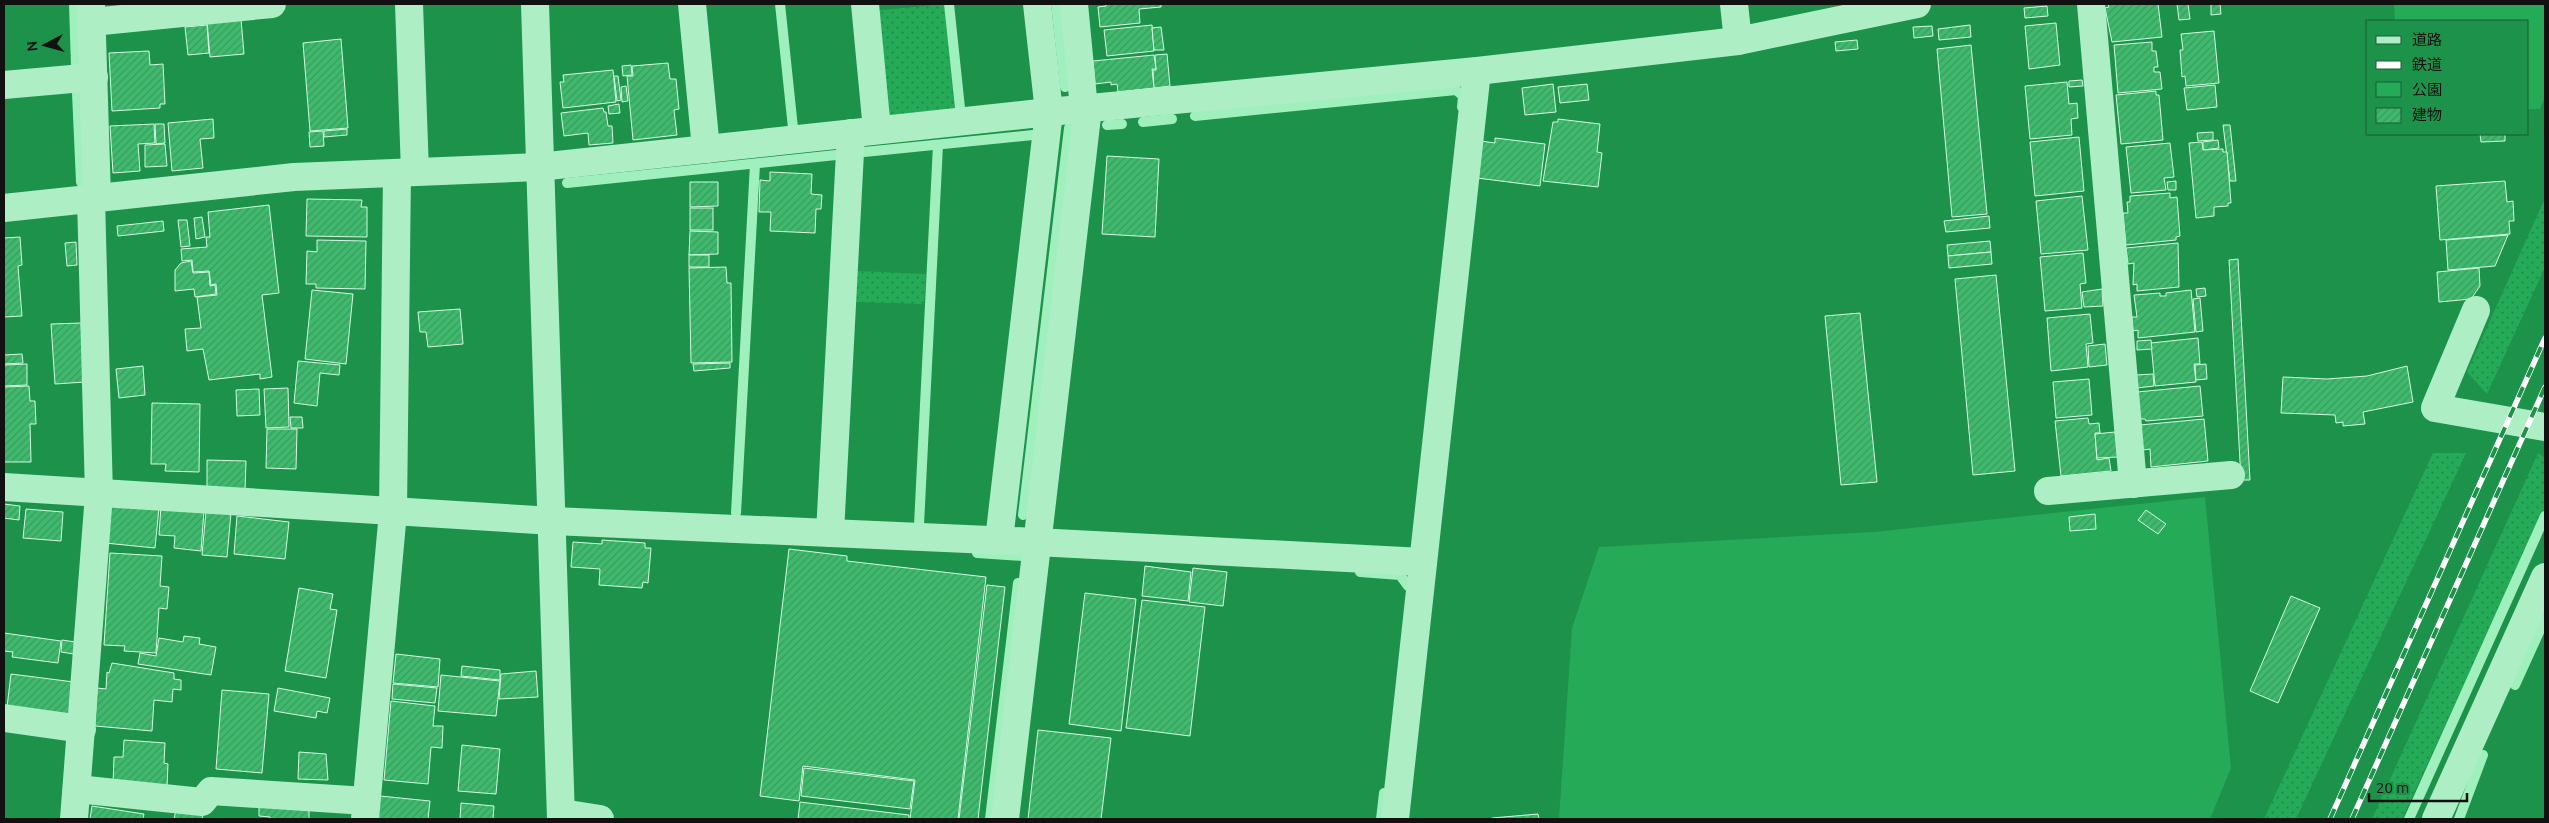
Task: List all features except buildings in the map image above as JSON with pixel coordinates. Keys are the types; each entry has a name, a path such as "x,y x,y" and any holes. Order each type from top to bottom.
{"street":[{"path":"74,819 99,494 92,13 272,4"},
{"path":"77,789 202,802 211,791 366,810 393,512 406,172 408,4"},
{"path":"535,4 562,816 600,819"},
{"path":"692,4 706,149"},
{"path":"830,533 864,132 865,4"},
{"path":"1000,540 1049,112 1037,4"},
{"path":"1005,819 1086,108 1074,4"},
{"path":"1734,4 1738,41"},
{"path":"4,208 294,177 539,167 1086,108 1477,71 1738,41 1917,4"},
{"path":"2091,4 2134,484"},
{"path":"1395,819 1477,71"},
{"path":"4,85 94,77"},
{"path":"2476,310 2435,408 2545,428"},
{"path":"2048,491 2230,475"},
{"path":"4,487 553,521 1000,540 1423,562"},
{"path":"2436,819 2545,577"},
{"path":"4,718 82,728"}],"green space":[{"path":"944,4 955,112 891,119 882,112 872,11"},
{"path":"2394,4 2545,4 2545,97 2540,109 2529,109 2529,20 2395,20"},
{"path":"2545,198 2545,267 2487,394 2467,372"},
{"path":"857,271 926,274 924,304 855,302"},
{"path":"2433,453 2466,453 2296,819 2264,819"},
{"path":"2538,453 2545,458 2545,507 2402,819 2372,819"},
{"path":"2205,497 2231,768 2210,819 1559,819 1572,628 1599,547 1874,532"}],"waterway":[{"path":"74,4 76,67"},
{"path":"780,4 793,128"},
{"path":"949,4 960,108"},
{"path":"1056,4 1065,87"},
{"path":"1195,116 1456,90 1463,96 1462,107"},
{"path":"77,93 81,182"},
{"path":"1143,122 1172,119"},
{"path":"1107,125 1122,124"},
{"path":"1023,515 1069,128"},
{"path":"864,152 1033,135"},
{"path":"919,525 938,145"},
{"path":"567,183 836,155"},
{"path":"736,513 755,164"},
{"path":"2409,819 2545,516"},
{"path":"977,553 1022,556"},
{"path":"1360,572 1400,575 1408,586"},
{"path":"990,819 1018,583"},
{"path":"2515,685 2545,619"},
{"path":"2459,819 2483,755"},
{"path":"1381,819 1384,793"}],"railway":[{"path":"2330,819 2545,338"},
{"path":"2352,819 2545,387"}]}
